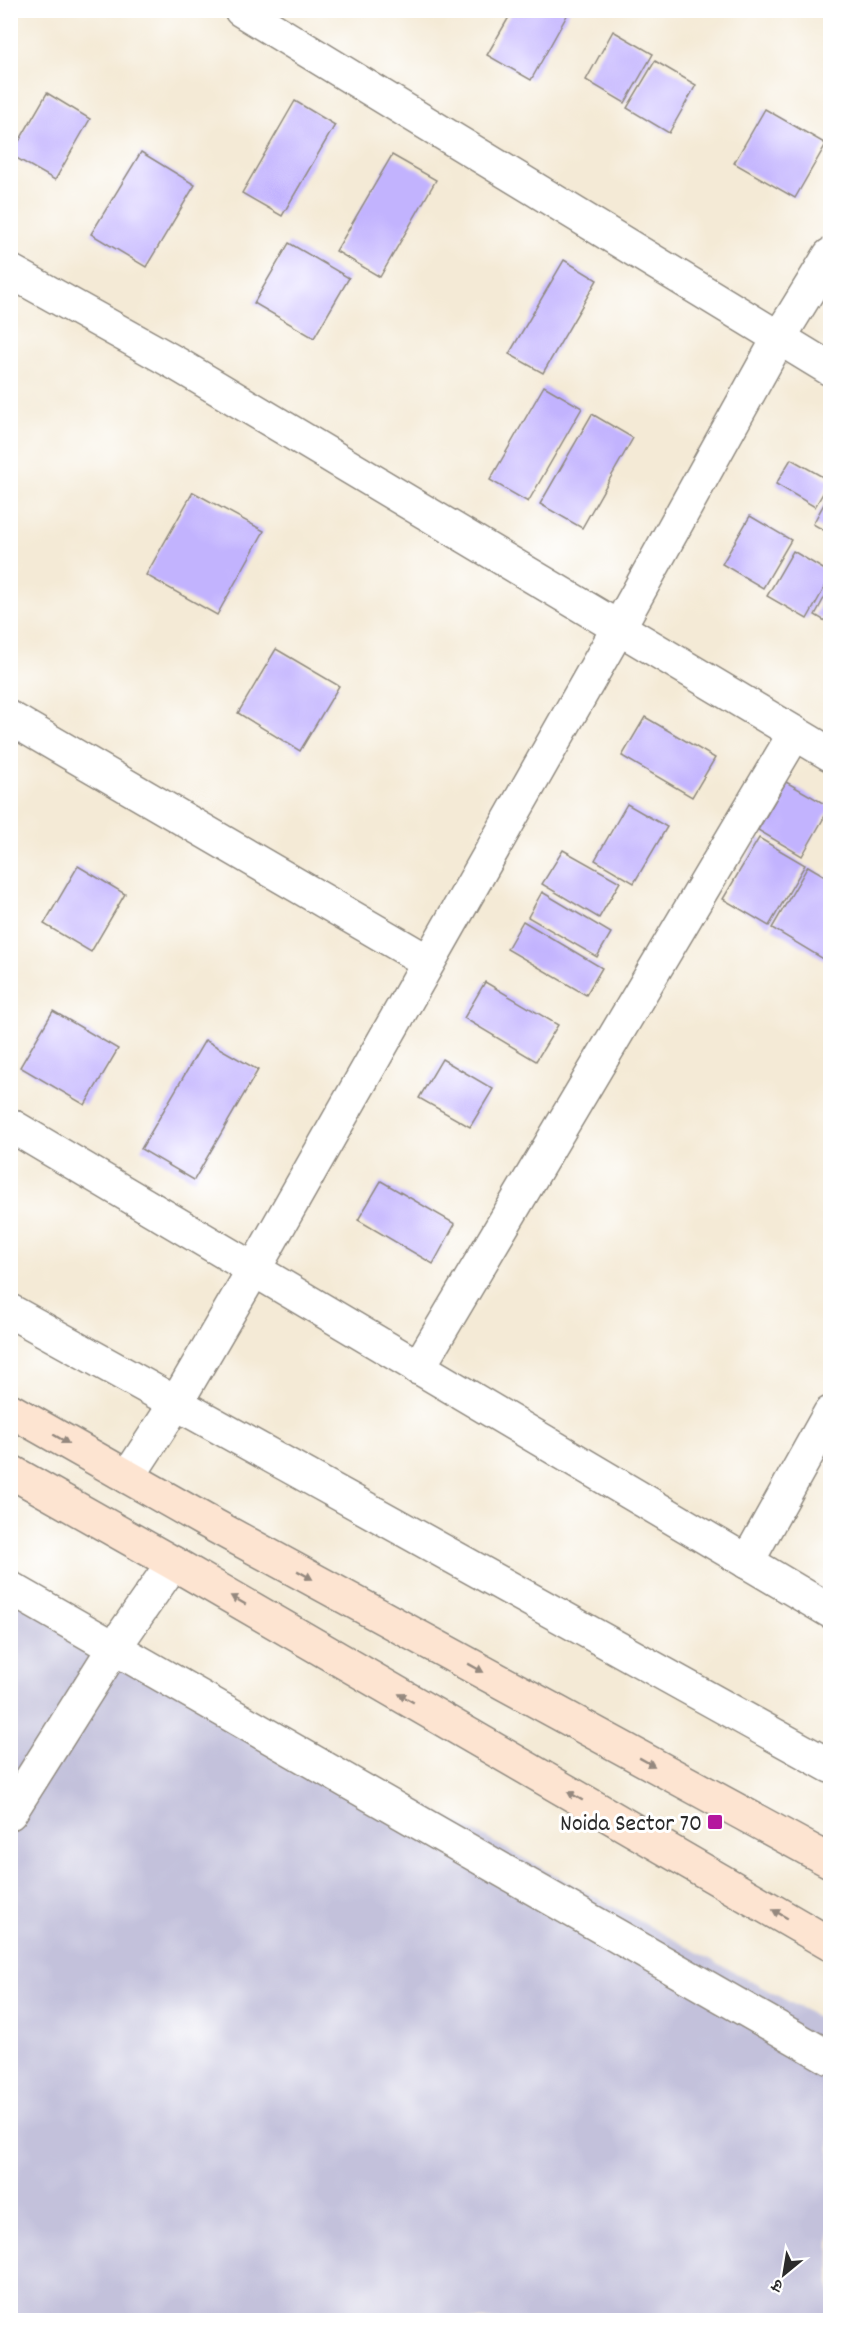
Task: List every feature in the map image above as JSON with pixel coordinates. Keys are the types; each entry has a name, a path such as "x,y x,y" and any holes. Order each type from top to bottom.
{"street":[{"path":"241,10 831,369"},
{"path":"128,1477 176,1403 253,1270 619,627 779,338 831,255"},
{"path":"10,271 177,364 831,754"},
{"path":"10,718 428,961"},
{"path":"418,1368 795,733"},
{"path":"10,1125 831,1611"},
{"path":"10,1311 831,1767"},
{"path":"10,1410 831,1862"},
{"path":"747,1562 831,1413"},
{"path":"10,1471 831,1944"},
{"path":"10,1813 114,1648 173,1563"},
{"path":"10,1588 831,2058"}],"shaded area":[{"path":"10,1580 830,2024 830,2320 11,2320"}],"building":[{"path":"513,10 570,10 531,80 487,55"},
{"path":"613,31 653,54 625,103 586,80"},
{"path":"655,61 696,85 669,133 627,108"},
{"path":"47,93 90,119 55,180 11,155"},
{"path":"295,101 335,125 282,216 242,193"},
{"path":"765,109 826,144 795,198 734,163"},
{"path":"141,152 195,185 146,267 91,234"},
{"path":"392,155 436,180 380,277 336,251"},
{"path":"289,243 349,278 314,338 254,303"},
{"path":"564,260 597,280 543,373 509,354"},
{"path":"544,386 582,408 528,502 490,480"},
{"path":"592,414 633,438 582,528 540,504"},
{"path":"791,459 830,481 815,507 776,484"},
{"path":"193,492 264,531 217,615 146,575"},
{"path":"830,493 830,534 813,524"},
{"path":"750,516 791,540 763,588 722,564"},
{"path":"793,551 830,573 830,578 807,619 767,596"},
{"path":"830,587 830,624 815,615"},
{"path":"276,649 339,686 300,751 238,713"},
{"path":"645,717 715,758 692,797 622,756"},
{"path":"786,782 830,807 802,856 758,830"},
{"path":"627,804 667,827 634,883 595,860"},
{"path":"759,838 805,865 769,926 723,899"},
{"path":"563,850 620,882 599,918 542,884"},
{"path":"78,866 125,894 91,952 44,924"},
{"path":"808,866 830,879 830,963 772,928"},
{"path":"542,892 611,933 597,957 528,917"},
{"path":"523,921 602,968 586,995 507,949"},
{"path":"485,982 558,1025 536,1061 464,1018"},
{"path":"53,1011 118,1049 85,1105 20,1067"},
{"path":"205,1040 258,1070 194,1180 141,1149"},
{"path":"442,1059 493,1089 470,1127 419,1098"},
{"path":"381,1181 455,1224 433,1264 358,1220"}],"place":[{"name":"Noida Sector 70","path":"715,1822"}]}
